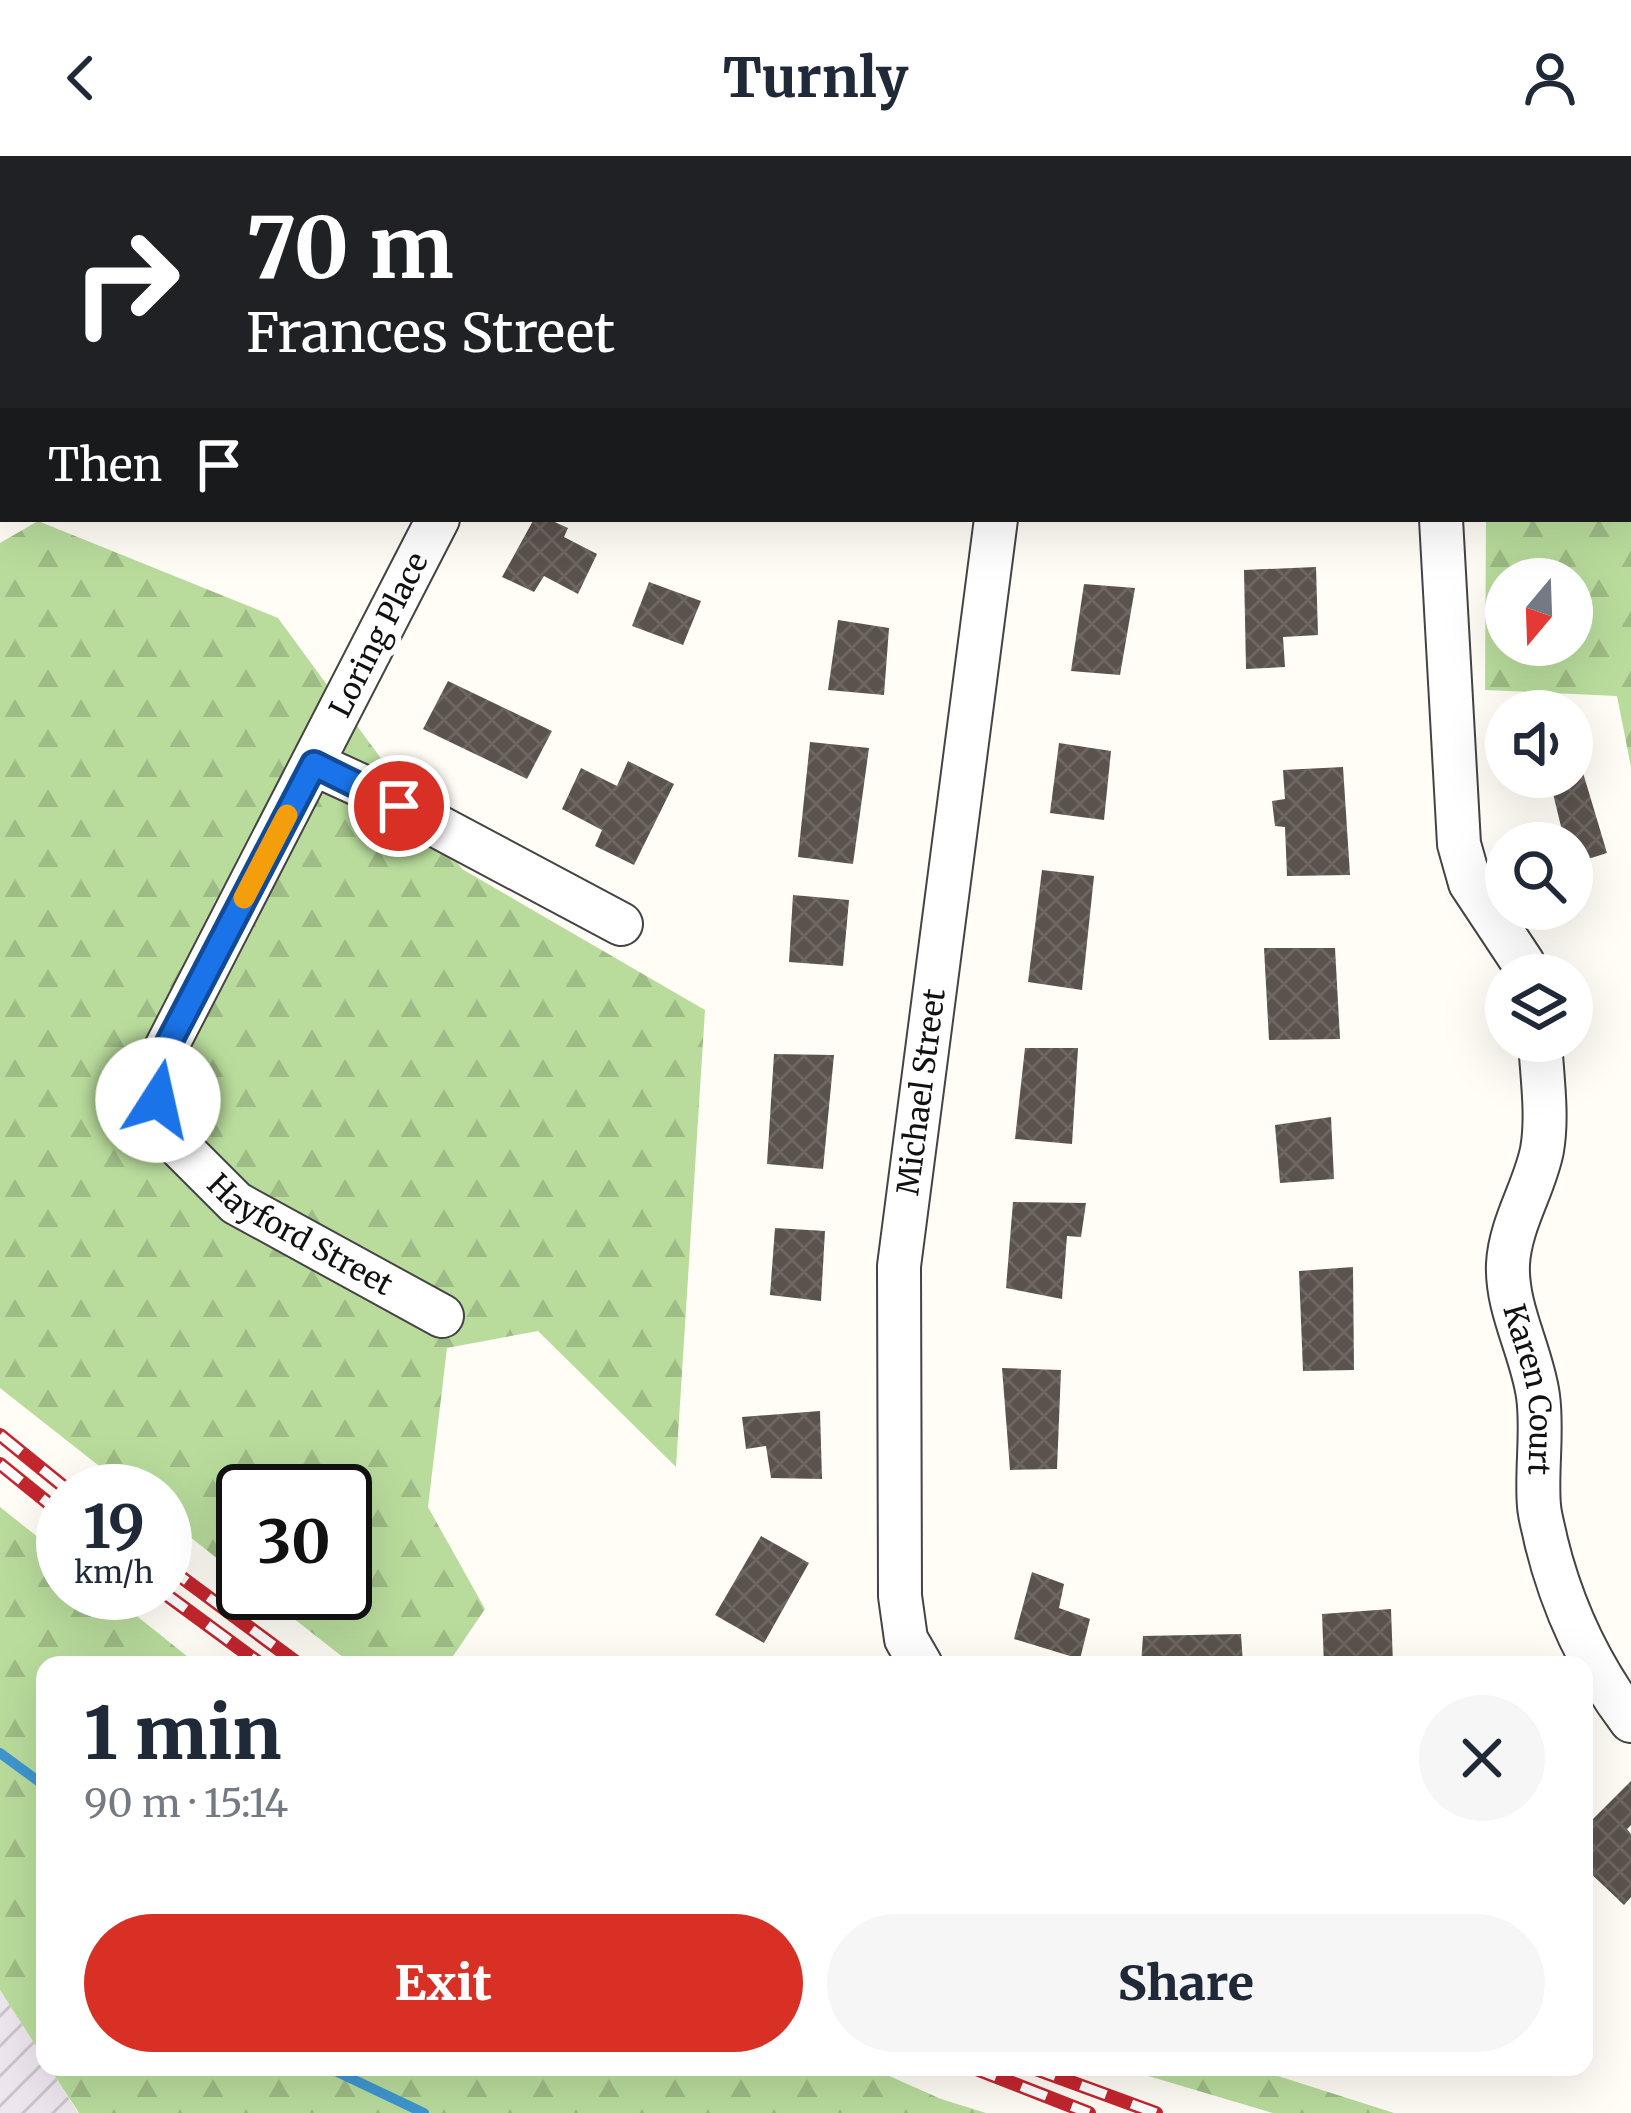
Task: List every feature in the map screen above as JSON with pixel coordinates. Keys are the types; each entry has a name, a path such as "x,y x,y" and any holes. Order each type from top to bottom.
{"street":[{"name":"Loring Place","path":"154,1071 436,522"},
{"name":"Michael Street","path":"916,1656 906,1639 900,1596 899,1266 996,522"},
{"path":"1441,522 1459,844 1470,883 1517,954"},
{"path":"314,764 621,924"},
{"name":"Karen Court","path":"1541,1062 1542,1151 1522,1204 1508,1263 1514,1313 1539,1400 1539,1510 1555,1577 1589,1656"},
{"name":"Hayford Street","path":"154,1071 162,1130 236,1203 442,1316"},
{"name":"Karen Court","path":"1593,1664 1631,1721"}],"shaded area":[{"path":"0,1990 36,2046 36,2076 55,2076 78,2113 0,2113"}],"green space":[{"path":"40,522 278,618 462,869 705,1010 676,1467 538,1331 447,1348 428,1507 485,1609 453,1656 342,1656 296,1620 372,1620 372,1464 216,1464 216,1558 192,1538 192,1464 97,1464 0,1388 0,543"},
{"path":"1486,522 1631,522 1631,767 1617,696 1593,695 1593,690 1485,690 1485,666 1593,666 1593,558 1486,558"},
{"path":"0,1507 36,1536 36,1620 142,1620 187,1656 36,1656 36,2046 0,1990"},
{"path":"55,2076 889,2076 986,2113 79,2113"},
{"path":"1148,2076 1278,2076 1394,2113 1273,2113"}],"building":[{"path":"532,522 555,522 568,528 564,537 597,554 578,594 544,576 534,592 502,577"},
{"path":"1316,567 1318,635 1283,637 1285,667 1246,669 1244,570"},
{"path":"649,582 701,601 683,645 632,626"},
{"path":"1084,584 1135,588 1120,675 1071,671"},
{"path":"838,620 889,628 884,695 828,690"},
{"path":"448,681 552,731 527,779 423,729"},
{"path":"810,742 869,748 853,864 798,857"},
{"path":"1059,743 1111,751 1104,820 1050,813"},
{"path":"628,761 674,784 634,865 595,846 602,830 562,809 581,768 617,786"},
{"path":"1343,767 1350,875 1287,876 1285,827 1275,826 1272,801 1285,799 1283,770"},
{"path":"1554,798 1591,798 1607,853 1593,857 1593,822 1560,822"},
{"path":"1042,870 1094,876 1082,990 1028,982"},
{"path":"793,895 849,900 843,966 789,962"},
{"path":"1264,948 1335,948 1340,1039 1269,1040"},
{"path":"1025,1048 1078,1048 1072,1144 1015,1139"},
{"path":"774,1054 834,1055 823,1169 767,1164"},
{"path":"1331,1117 1334,1179 1280,1183 1275,1125"},
{"path":"1013,1202 1086,1203 1081,1237 1067,1236 1062,1299 1006,1288"},
{"path":"775,1228 825,1231 821,1301 770,1295"},
{"path":"1353,1267 1354,1370 1303,1371 1299,1271"},
{"path":"1002,1368 1061,1370 1057,1469 1010,1470"},
{"path":"820,1411 822,1479 771,1478 766,1446 746,1449 742,1417"},
{"path":"761,1536 809,1563 764,1643 715,1615"},
{"path":"1032,1572 1064,1584 1059,1608 1090,1619 1081,1656 1014,1639"},
{"path":"1391,1609 1393,1656 1324,1656 1322,1614"},
{"path":"1241,1634 1242,1656 1142,1656 1143,1636"},
{"path":"1631,1781 1631,1825 1627,1829 1631,1834 1631,1897 1624,1905 1593,1876 1593,1819"}],"waterway":[{"path":"0,1753 36,1779"},
{"path":"346,2076 424,2113"}],"railway":[{"path":"0,1435 36,1464"},
{"path":"0,1464 36,1493"},
{"path":"192,1585 288,1656"},
{"path":"192,1614 250,1656"},
{"path":"994,2076 1089,2113"},
{"path":"1055,2076 1156,2113"}],"slow traffic":[{"path":"244,898 287,815"}],"route":[{"path":"158,1100 154,1071 314,764 399,806"}]}
